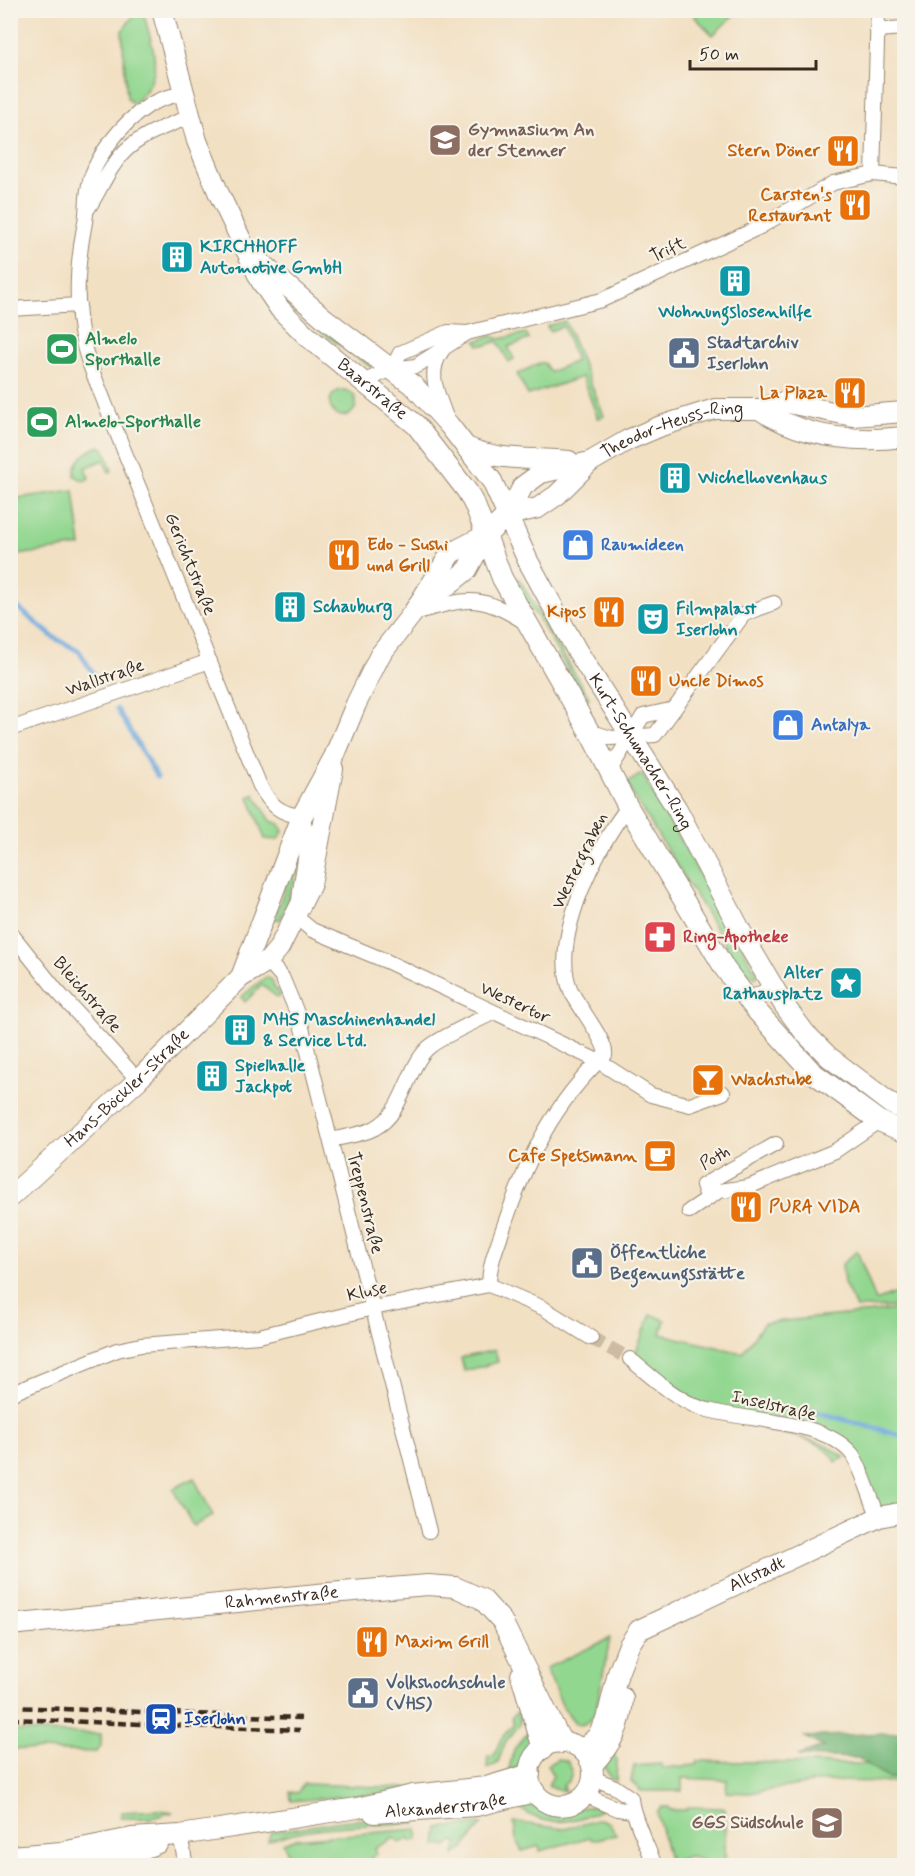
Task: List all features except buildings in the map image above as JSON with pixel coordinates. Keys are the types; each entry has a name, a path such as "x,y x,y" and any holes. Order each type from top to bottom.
{"main road":[{"name":"Baarstraße","path":"162,10 190,117 219,194 261,281 280,309 307,336 416,425 472,499 486,535"},
{"name":"Baarstraße","path":"248,251 324,318 421,393 492,481 508,515"},
{"name":"Theodor-Heuss-Ring","path":"508,515 538,508 557,495 590,462 628,440 715,409 759,409 783,402 854,416 904,412"},
{"name":"Theodor-Heuss-Ring","path":"759,409 780,422 823,434 870,441 904,437"},
{"path":"466,446 482,454 511,460 544,458 590,462"},
{"name":"Theodor-Heuss-Ring","path":"486,535 508,515 523,486 541,473 590,462"},
{"name":"Kurt-Schumacher-Ring","path":"508,515 528,561 596,685 677,809 772,987 805,1033 828,1057 891,1104 904,1110"},
{"name":"Hans-Böckler-Straße","path":"413,613 467,570 486,535"},
{"name":"Hans-Böckler-Straße","path":"241,977 302,816 334,757 380,655 413,613 451,553 486,535"},
{"name":"Kurt-Schumacher-Ring","path":"486,535 502,578 526,623 589,731 628,807 725,969 748,1000 812,1072 879,1121 904,1131"},
{"name":"Hans-Böckler-Straße","path":"10,1197 138,1080 241,977 267,962 279,948 311,884 334,757"},
{"name":"Altstadt","path":"588,1772 609,1746 620,1725 626,1674 625,1659 632,1639 644,1627 879,1517 904,1512"},
{"name":"Rahmenstraße","path":"10,1625 282,1597 444,1585 467,1590 488,1604 502,1621 562,1743"},
{"name":"Rahmenstraße","path":"519,1655 526,1695 543,1749"},
{"path":"562,1743 588,1772 572,1804 556,1806 542,1799 532,1783 533,1760 543,1749 562,1743"},
{"name":"Alexanderstraße","path":"10,1856 31,1856 132,1838 180,1835 357,1809 413,1795 532,1783"},
{"name":"Alexanderstraße","path":"68,1866 135,1852 180,1835"}],"street":[{"path":"873,174 878,10"},
{"path":"878,30 904,28"},
{"name":"Gerichtstraße","path":"183,93 147,106 120,130 96,170 88,189 87,210 80,247 79,305 84,346 260,786 271,805 285,815 302,816"},
{"name":"Gerichtstraße","path":"87,210 114,163 124,152 150,132 190,117"},
{"name":"Trift","path":"392,369 400,353 448,332 467,333 602,300 760,227 833,183 873,174 904,177"},
{"path":"10,309 79,305"},
{"name":"Trift","path":"364,381 392,369 416,366 467,333"},
{"path":"444,349 433,366 433,376 448,425"},
{"name":"Kurt-Schumacher-Ring","path":"413,613 447,603 482,600 502,608 526,623"},
{"path":"589,731 610,738 655,735 744,614 774,603"},
{"name":"Wallstraße","path":"10,729 210,661"},
{"path":"612,775 614,765 643,716 674,709"},
{"name":"Westergraben","path":"598,1061 605,1055 606,1048 585,1017 570,988 565,969 566,941 568,926 585,885 612,827 628,807"},
{"path":"297,911 300,882 307,852 308,832 302,816"},
{"name":"Westertor","path":"297,911 312,930 386,961 598,1061 651,1095 690,1105 723,1093"},
{"name":"Bleichstraße","path":"10,932 57,991 138,1080"},
{"name":"Treppenstraße","path":"267,962 282,977 294,1004 331,1140 429,1531"},
{"path":"748,1000 772,987"},
{"path":"331,1140 374,1129 382,1124 395,1107 413,1069 430,1046 493,1013"},
{"path":"591,1338 543,1308 489,1285 489,1269 519,1183 538,1139 598,1061"},
{"path":"707,1197 719,1191 748,1187 835,1151 879,1121"},
{"name":"Poth","path":"689,1211 707,1197 703,1185 776,1144"},
{"name":"Kluse","path":"10,1394 117,1350 141,1345 259,1336 373,1308 489,1285"},
{"name":"Inselstraße","path":"630,1359 654,1379 700,1408 792,1425 836,1439 853,1455 879,1517"},
{"path":"588,1772 618,1809 632,1811 641,1827 655,1866"},
{"path":"180,1835 186,1866"}],"green space":[{"path":"138,10 143,11 150,37 154,72 144,93 133,104 127,98 122,31"},
{"path":"700,11 738,11 713,35 694,16"},
{"path":"270,280 318,325 373,366 372,368 306,321"},
{"path":"565,321 604,416 598,418 582,377 528,395 517,374 540,363 544,363 550,372 576,361 563,326 550,331 547,326"},
{"path":"526,333 529,339 508,347 514,359 509,362 497,341 479,345 476,341 491,336 500,339"},
{"path":"343,390 352,394 356,403 352,412 343,416 334,412 330,403 334,394"},
{"path":"99,446 104,448 112,471 109,472 103,460 85,468 89,478 84,481 75,476 76,466 82,458"},
{"path":"74,490 81,546 11,556 11,499"},
{"path":"519,579 589,698 585,700 537,616 521,600 510,584"},
{"path":"642,774 758,975 755,978 737,963 633,795 628,782"},
{"path":"254,794 271,821 280,824 283,832 277,840 265,839 249,797"},
{"path":"298,853 299,868 280,920 274,918"},
{"path":"266,977 272,980 274,987 281,995 278,998 262,985 245,1002 241,997"},
{"path":"857,1251 876,1301 901,1291 904,1307 856,1308 844,1283 842,1264"},
{"path":"904,1309 904,1509 880,1510 838,1436 702,1406 633,1359 651,1314 665,1320 661,1334 742,1353 764,1323"},
{"path":"495,1350 498,1362 464,1371 461,1358"},
{"path":"764,1427 826,1445 845,1457 836,1462 831,1454 815,1443 764,1430"},
{"path":"194,1478 213,1516 193,1526 173,1489"},
{"path":"610,1638 596,1711 586,1723 576,1724 563,1707 546,1668"},
{"path":"518,1712 520,1724 506,1741 497,1764 487,1768 488,1756 493,1757 501,1739 514,1723 511,1718"},
{"path":"531,1729 530,1750 520,1765 508,1773 514,1749"},
{"path":"11,1731 101,1734 101,1747 96,1752 11,1749"},
{"path":"904,1732 904,1779 888,1778 858,1758 798,1756 824,1747 805,1737"},
{"path":"612,1750 617,1761 616,1781 611,1779 604,1766"},
{"path":"558,1759 567,1761 572,1770 570,1779 563,1786 566,1791 548,1785 553,1776 547,1765"},
{"path":"697,1761 904,1765 904,1782 824,1781 750,1793 726,1792 727,1780 682,1778 682,1791 641,1791 631,1781 634,1766 661,1764 663,1768 696,1765"},
{"path":"304,1784 432,1789 291,1801 290,1792 297,1793"},
{"path":"527,1801 560,1811 593,1806 602,1809 569,1821 546,1821 525,1812 516,1804"},
{"path":"662,1807 669,1807 670,1810 687,1810 687,1807 725,1808 725,1865 703,1865 701,1860 689,1856 670,1863 657,1813"},
{"path":"159,1810 173,1812 151,1818 120,1818 122,1812"},
{"path":"411,1816 416,1823 322,1828 285,1835 268,1841 271,1832 342,1821"},
{"path":"600,1819 610,1823 616,1835 592,1840 590,1837 540,1851 539,1846 522,1851 516,1840 514,1822 565,1829"},
{"path":"482,1824 464,1848 454,1855 458,1843 453,1841 447,1846 436,1845 438,1828"},
{"path":"418,1829 418,1840 411,1841 409,1838 400,1843 394,1838 375,1848 377,1854 371,1857 375,1865 293,1865 283,1843 294,1839"}],"waterway":[{"path":"10,601 53,637 79,651 96,678"},
{"path":"117,709 157,777"},
{"path":"806,1409 904,1436"}],"tunnel":[{"path":"591,1338 630,1359"}],"railway":[{"path":"10,1707 301,1718"},
{"path":"10,1719 300,1730"}],"place":[{"name":"Gymnasium An der Stenner","path":"445,140"},
{"name":"Stern Döner","path":"843,151"},
{"name":"Carsten's Restaurant","path":"855,205"},
{"name":"KIRCHHOFF Automotive GmbH","path":"177,257"},
{"name":"Wohnungslosenhilfe","path":"735,281"},
{"name":"Almelo Sporthalle","path":"62,349"},
{"name":"Stadtarchiv Iserlohn","path":"684,353"},
{"name":"La Plaza","path":"850,393"},
{"name":"Almelo-Sporthalle","path":"42,422"},
{"name":"Wichelhovenhaus","path":"675,478"},
{"name":"Raumideen","path":"578,545"},
{"name":"Edo - Sushi und Grill","path":"344,555"},
{"name":"Schauburg","path":"290,607"},
{"name":"Kipos","path":"609,612"},
{"name":"Filmpalast Iserlohn","path":"653,619"},
{"name":"Uncle Dimos","path":"646,681"},
{"name":"Antalya","path":"788,725"},
{"name":"Ring-Apotheke","path":"660,937"},
{"name":"Alter Rathausplatz","path":"846,983"},
{"name":"MHS Maschinenhandel & Service Ltd.","path":"240,1030"},
{"name":"Spielhalle Jackpot","path":"212,1076"},
{"name":"Wachstube","path":"708,1080"},
{"name":"Cafe Spetsmann","path":"660,1156"},
{"name":"PURA VIDA","path":"746,1207"},
{"name":"Öffentliche Begenungsstätte","path":"587,1263"},
{"name":"Maxim Grill","path":"372,1642"},
{"name":"Volkshochschule (VHS)","path":"363,1693"},
{"name":"Iserlohn","path":"161,1719"},
{"name":"GGS Südschule","path":"827,1823"}]}
